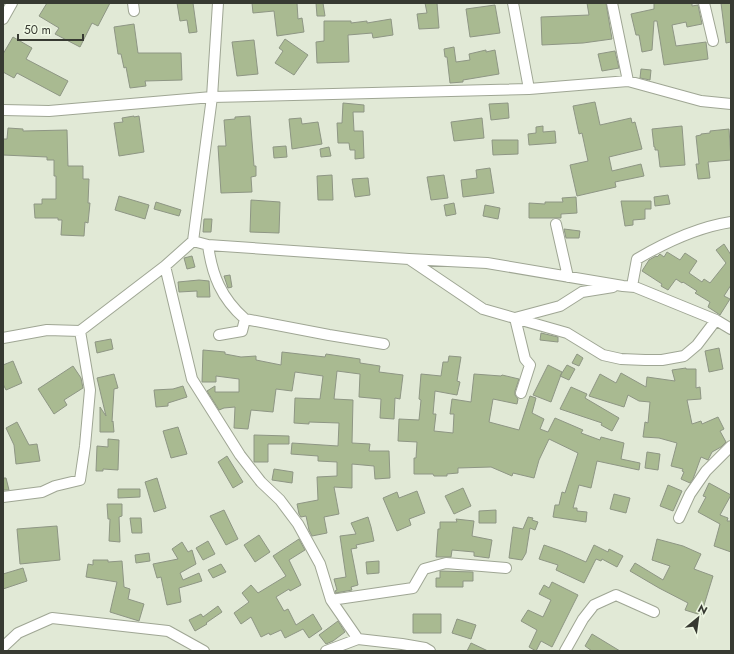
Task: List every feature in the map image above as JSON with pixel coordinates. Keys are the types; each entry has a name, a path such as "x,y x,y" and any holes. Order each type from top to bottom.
{"street":[{"path":"3,19 12,3"},
{"path":"3,338 47,330 80,331 165,266 193,241 212,97 218,3"},
{"path":"513,3 529,89"},
{"path":"612,3 628,81"},
{"path":"704,3 713,41"},
{"path":"3,110 49,111 212,97 529,89 628,81 701,101 731,104"},
{"path":"628,286 637,258 657,247 713,225 731,222"},
{"path":"556,224 568,277"},
{"path":"193,241 208,245 410,259 487,262 628,286 716,320 731,328"},
{"path":"208,245 210,265 215,278 223,294 245,319 384,344"},
{"path":"410,259 483,309 567,333 603,355 621,359 662,360 684,356 697,345 716,320"},
{"path":"165,266 192,379 240,455 261,482 280,500 298,524 320,564 331,600 358,639"},
{"path":"515,318 560,306 582,292 628,286"},
{"path":"515,318 525,359 530,366 521,393"},
{"path":"219,334 242,331 245,319"},
{"path":"3,497 42,492 55,486 80,480 85,446 90,390 80,331"},
{"path":"679,518 690,494 706,471 731,446"},
{"path":"331,600 413,588 424,569 446,563 506,568"},
{"path":"565,651 583,619 594,605 616,595 654,612"},
{"path":"3,647 18,633 52,618 168,631 204,651"},
{"path":"326,651 358,639 402,644 425,648 430,651"}],"building":[{"path":"47,3 110,3 98,26 92,23 80,47 55,34 59,28 39,16"},
{"path":"177,3 193,3 197,32 189,33 187,20 180,21"},
{"path":"252,3 297,3 298,19 302,18 304,32 277,36 274,11 253,13"},
{"path":"316,3 323,3 325,16 317,16"},
{"path":"425,3 437,3 439,28 419,29 417,14 427,13"},
{"path":"587,3 606,3 612,39 583,43 542,45 541,17 589,15"},
{"path":"654,3 692,3 692,6 698,5 702,24 687,27 686,22 672,25 676,46 706,42 708,59 664,65 657,21 654,21 652,50 642,52 639,35 636,35 631,14 654,9"},
{"path":"721,3 731,3 731,42 726,43"},
{"path":"495,5 500,33 470,37 466,9"},
{"path":"391,19 393,35 373,38 372,33 348,35 349,62 317,63 316,42 324,41 324,21 351,21 351,23 367,21 367,23"},
{"path":"134,24 138,53 181,53 182,80 145,81 146,86 130,88 126,67 124,68 121,54 118,54 114,27"},
{"path":"13,37 32,48 26,59 68,81 60,96 17,73 14,78 3,72 3,54"},
{"path":"285,39 308,55 294,75 275,63 283,51 279,48"},
{"path":"254,40 258,74 237,76 232,42"},
{"path":"454,47 456,62 470,60 469,54 486,50 486,52 495,50 499,74 463,80 463,82 450,83 447,57 445,57 444,49"},
{"path":"615,51 619,68 602,71 598,54"},
{"path":"641,69 651,70 650,80 640,78"},
{"path":"595,102 600,125 631,118 632,123 635,122 642,149 609,157 612,171 641,164 644,176 615,182 616,187 577,196 570,165 588,161 582,133 579,134 573,106"},
{"path":"343,103 364,105 364,112 353,112 354,131 363,131 364,158 355,159 355,150 350,150 349,143 338,143 337,123 342,123"},
{"path":"508,103 509,118 491,120 489,104"},
{"path":"139,116 144,152 119,156 114,123 123,122 122,118"},
{"path":"250,116 254,166 256,166 256,176 251,177 252,192 221,193 218,146 226,146 224,120 235,119 235,117"},
{"path":"301,118 302,124 318,122 322,144 292,149 289,119"},
{"path":"482,118 484,138 454,141 451,122"},
{"path":"543,126 543,132 555,131 556,143 529,145 528,134 536,133 536,127"},
{"path":"682,126 685,165 660,167 658,150 655,150 654,147 652,129"},
{"path":"8,128 23,129 23,131 67,130 68,166 83,166 83,179 89,179 88,203 90,203 88,223 85,222 84,236 61,235 62,220 58,220 58,218 35,218 34,204 42,204 42,199 56,199 54,160 47,160 47,157 3,155 3,139 7,139"},
{"path":"729,129 731,160 708,162 710,178 698,179 696,164 699,164 696,136 710,133 710,131"},
{"path":"492,140 518,140 518,154 493,155"},
{"path":"286,146 287,157 274,158 273,147"},
{"path":"329,147 331,156 321,157 320,149"},
{"path":"490,168 494,193 463,197 461,180 477,178 476,170"},
{"path":"332,175 333,200 318,200 317,176"},
{"path":"444,175 448,198 431,200 427,177"},
{"path":"368,178 370,195 355,197 352,179"},
{"path":"668,195 670,204 655,206 654,197"},
{"path":"119,196 149,205 145,219 115,210"},
{"path":"576,197 577,213 561,214 561,218 529,218 529,203 545,204 545,202 563,202 562,198"},
{"path":"251,200 280,202 279,233 250,232"},
{"path":"621,201 651,201 651,209 645,209 645,219 633,220 633,225 625,226"},
{"path":"156,202 181,210 179,216 154,209"},
{"path":"454,203 456,214 446,216 444,205"},
{"path":"485,205 500,208 498,219 483,216"},
{"path":"204,219 212,219 211,232 203,232"},
{"path":"564,229 580,231 579,238 566,238"},
{"path":"724,244 731,255 731,285 724,296 730,299 720,315 708,307 710,302 695,293 697,291 683,282 682,283 676,279 668,290 661,286 662,284 642,271 649,260 660,254 664,257 667,252 680,260 685,253 697,261 689,273 702,282 704,279 710,283 726,263 716,250"},
{"path":"192,256 195,267 187,269 184,258"},
{"path":"230,275 232,287 228,288 224,276"},
{"path":"199,280 209,281 210,297 197,297 197,291 179,292 178,282"},
{"path":"541,333 558,337 558,342 540,340"},
{"path":"111,339 113,349 97,353 95,342"},
{"path":"719,348 723,369 709,372 705,351"},
{"path":"203,350 225,352 225,354 241,357 256,356 256,360 281,365 282,352 325,357 326,354 360,359 360,363 380,366 379,372 403,375 400,399 395,398 394,419 380,418 381,399 359,397 360,374 337,371 334,399 353,400 352,443 370,444 369,451 389,451 390,478 375,479 374,466 352,464 352,488 334,487 339,514 324,517 327,533 312,536 306,516 301,517 297,504 318,500 317,477 337,476 337,462 318,461 318,456 291,454 292,443 338,446 339,423 294,423 295,398 320,399 323,376 295,372 292,391 276,389 273,412 251,410 248,429 234,428 235,407 219,410 207,391 215,386 215,392 239,392 239,379 216,376 216,382 202,382"},
{"path":"577,354 583,358 579,366 572,363"},
{"path":"449,356 461,357 457,381 460,382 457,395 435,391 433,414 436,414 434,431 453,433 454,414 450,414 452,399 471,402 474,374 502,375 519,379 515,391 515,395 518,399 517,404 493,399 489,422 519,430 530,396 536,398 532,413 544,419 540,429 548,432 555,418 583,430 581,433 600,440 601,437 624,443 621,459 640,463 639,470 597,461 591,488 579,485 573,508 577,508 577,511 587,512 586,522 553,517 555,505 559,505 562,492 565,493 578,453 549,439 539,460 534,478 513,473 512,476 491,467 458,468 458,473 447,474 447,476 414,474 414,458 416,458 417,442 398,441 399,419 419,420 421,374 441,376 443,362 448,362"},
{"path":"13,361 22,383 6,390 3,384 3,365"},
{"path":"548,365 562,372 551,402 533,395"},
{"path":"567,365 575,369 569,380 560,376"},
{"path":"73,366 81,378 83,388 64,400 67,405 54,414 38,389"},
{"path":"686,368 696,369 696,388 700,387 701,399 687,400 692,424 701,421 702,424 718,417 724,429 720,431 726,442 712,452 708,460 701,457 693,479 690,483 681,479 684,472 682,471 683,469 671,466 677,443 659,438 643,437 645,422 648,423 650,402 639,401 628,395 624,407 589,396 600,374 616,383 621,373 646,387 647,377 675,381 672,370"},
{"path":"114,374 118,388 114,389 112,422 113,421 114,432 100,432 100,407 106,416 97,378"},
{"path":"183,386 187,397 168,403 168,406 156,407 154,390 173,389"},
{"path":"571,387 587,394 585,398 619,418 612,431 601,425 602,423 560,409"},
{"path":"17,422 29,445 37,444 40,461 16,464 14,445 6,428"},
{"path":"178,427 187,454 171,458 163,431"},
{"path":"254,435 289,436 289,444 268,444 268,462 254,462"},
{"path":"108,439 119,440 118,470 103,469 103,471 96,471 97,446 108,447"},
{"path":"647,452 660,454 658,470 645,468"},
{"path":"227,456 243,482 233,488 218,462"},
{"path":"274,469 293,472 292,483 272,480"},
{"path":"3,478 6,478 9,490 3,490"},
{"path":"157,478 166,508 154,512 145,482"},
{"path":"709,483 731,495 720,515 728,518 727,521 731,521 731,552 714,546 720,524 698,512 706,497 703,496"},
{"path":"668,485 682,491 673,511 660,506"},
{"path":"463,488 471,506 454,514 445,496"},
{"path":"118,489 140,489 140,497 118,498"},
{"path":"417,491 425,513 409,519 411,525 397,531 383,498 397,492 399,498"},
{"path":"614,494 630,498 626,513 610,509"},
{"path":"107,504 122,504 122,516 119,517 120,542 109,541 110,519 108,519"},
{"path":"224,510 238,539 226,545 210,516"},
{"path":"496,510 496,523 479,523 479,511"},
{"path":"368,517 374,541 356,545 357,548 351,549 358,585 351,587 352,590 336,593 335,591 337,590 334,579 346,577 340,536 356,534 351,523"},
{"path":"528,517 533,518 532,520 538,522 535,530 530,528 526,553 522,560 509,558 513,527 523,529"},
{"path":"130,518 141,518 142,533 132,533"},
{"path":"456,519 474,521 472,536 492,540 489,558 474,556 474,552 452,550 451,557 436,557 440,522 457,522"},
{"path":"57,526 60,560 20,564 17,529"},
{"path":"259,535 270,552 255,562 244,545"},
{"path":"299,539 305,550 289,560 301,585 290,591 289,589 276,597 284,611 288,609 296,625 313,614 322,629 309,638 303,629 285,638 281,630 261,637 251,617 241,624 234,613 249,602 242,593 251,585 258,593 286,576 273,556"},
{"path":"657,539 683,546 701,554 694,569 713,576 701,615 685,610 688,603 630,571 635,563 663,580 670,566 652,560"},
{"path":"208,541 215,554 203,560 196,548"},
{"path":"182,542 188,552 192,550 196,564 180,573 183,580 199,573 202,581 179,588 181,602 167,605 161,577 157,578 153,564 178,559 172,549"},
{"path":"544,545 586,562 594,545 608,552 609,549 623,556 617,567 602,559 601,561 596,559 584,583 556,570 558,565 539,559"},
{"path":"149,553 150,561 136,563 135,555"},
{"path":"93,560 108,560 108,562 122,561 124,587 130,589 128,599 144,604 139,621 110,612 117,582 86,577 88,564 93,565"},
{"path":"379,561 379,573 367,574 366,562"},
{"path":"221,564 226,572 213,578 208,570"},
{"path":"23,568 27,581 3,589 3,574"},
{"path":"440,571 473,572 473,581 463,581 463,587 436,587 436,578 440,578"},
{"path":"552,582 578,595 552,647 541,641 536,651 529,647 537,630 521,621 528,610 543,617 551,600 539,594 544,585 549,588"},
{"path":"218,606 222,612 195,631 189,620 201,614 203,617"},
{"path":"413,614 441,614 441,633 413,633"},
{"path":"457,619 476,625 471,639 452,633"},
{"path":"338,621 345,632 333,641 326,644 319,635"},
{"path":"592,634 620,651 592,651 585,646"},
{"path":"471,643 488,651 467,651"}]}
